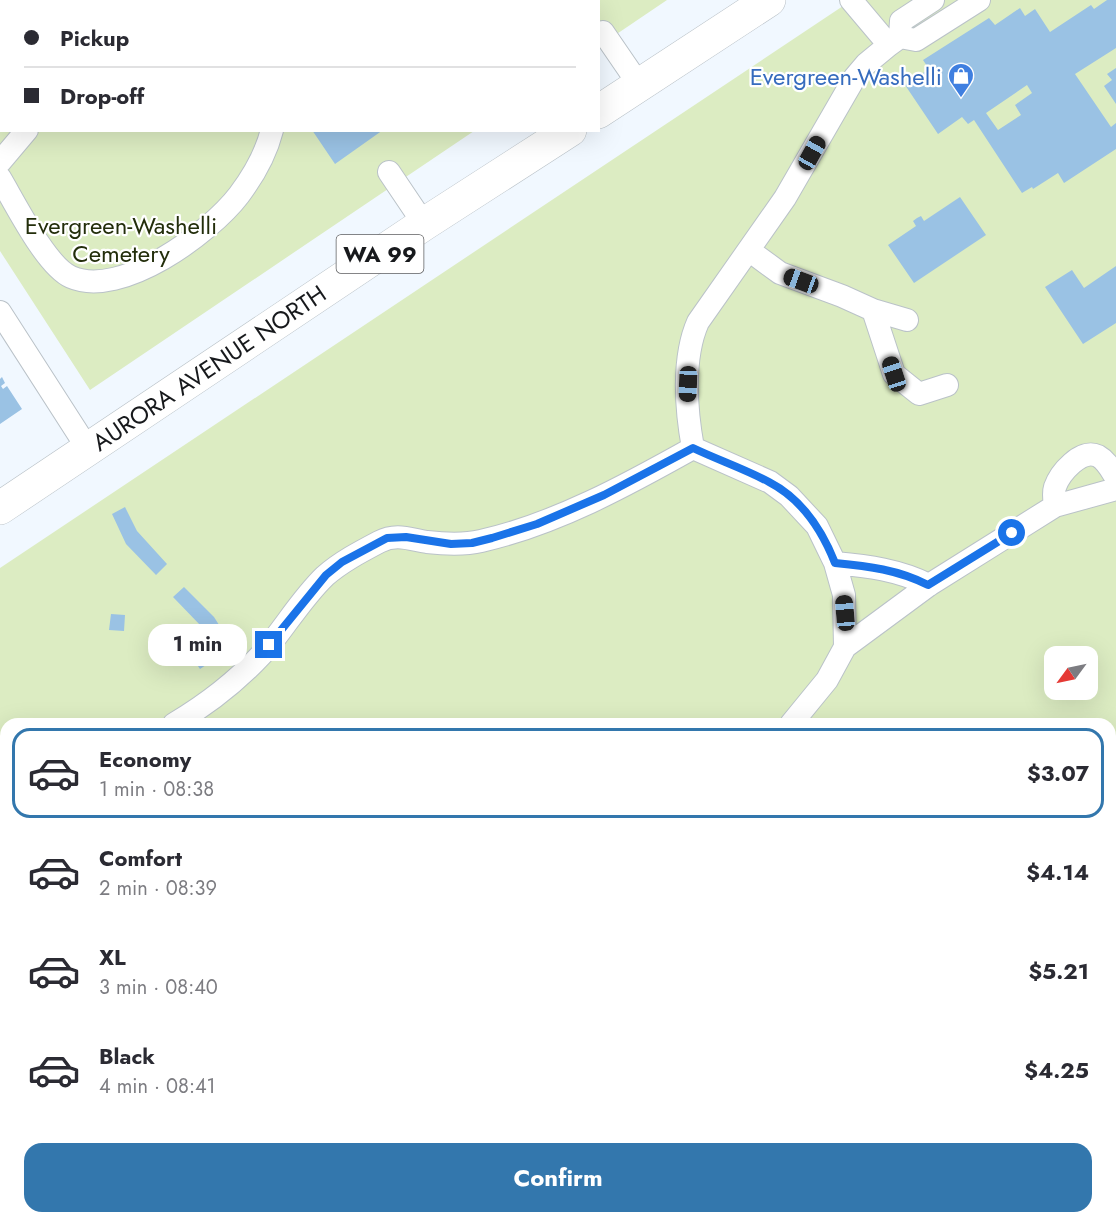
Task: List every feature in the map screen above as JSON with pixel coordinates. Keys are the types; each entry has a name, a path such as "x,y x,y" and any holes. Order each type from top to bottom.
{"highway":[{"path":"600,111 769,0"},
{"name":"AURORA AVENUE NORTH","path":"0,508 424,224 567,132"}],"street":[{"path":"851,0 894,41 916,40 979,0"},
{"path":"693,448 688,423 687,396 693,333 707,308 750,251 802,172 855,77 866,64 894,41 901,21 933,0"},
{"path":"603,32 640,86"},
{"path":"0,162 25,132"},
{"path":"0,178 47,255 60,270 72,278 86,281 120,278 150,265 178,248 202,231 226,208 238,196 260,163 272,132"},
{"path":"389,172 424,224"},
{"path":"750,251 780,273 907,321"},
{"path":"873,310 894,374 919,394 946,385"},
{"path":"0,312 88,449"},
{"path":"693,448 770,482 789,496 817,526 835,563 844,595 845,647"},
{"path":"183,718 220,692 247,669 278,636 326,575 342,562 379,542 399,537 451,544 472,543 492,538 537,524 604,495 693,448"},
{"path":"1055,506 1054,489 1058,481 1071,465 1084,456 1092,454 1100,457 1107,463 1116,478"},
{"path":"796,718 827,680 845,647 928,585 1055,506 1116,489"},
{"path":"835,563 899,572 928,585"}],"green space":[{"name":"Evergreen-Washelli Cemetery","path":"600,0 667,0 600,45"},
{"path":"852,0 1116,0 1116,718 0,718 0,568"},
{"name":"Evergreen-Washelli Cemetery","path":"0,132 473,132 90,390 0,251"}],"building":[{"name":"Evergreen-Washelli","path":"1107,0 1116,0 1116,48 1075,74 1111,127 1116,123 1116,149 1064,183 1058,173 1033,189 1032,187 1022,193 974,120 968,124 962,117 938,134 905,85 929,69 923,60 989,18 995,25 1020,8 1025,16 1035,9 1050,32 1091,5 1094,9","holes":["1027,85 1032,93 1015,105 1021,115 998,130 986,113"]},
{"path":"1116,68 1116,104 1104,86 1112,80 1107,74"},
{"path":"313,132 380,132 335,164"},
{"path":"960,197 986,235 914,283 888,245 916,226 913,221 917,218 921,216 924,221"},
{"path":"1116,266 1116,323 1083,344 1045,287 1072,270 1084,288"},
{"path":"2,377 5,383 1,386 3,389 7,386 22,409 0,424 0,379"},
{"path":"125,507 137,531 167,564 156,575 126,544 112,514"},
{"path":"184,587 214,617 233,647 200,669 189,653 210,638 173,597"},
{"path":"111,614 125,615 124,631 109,630"}],"place":[{"name":"Evergreen-Washelli","path":"961,99"}],"route":[{"path":"269,645 326,575 342,562 387,538 406,537 451,544 472,543 514,532 604,495 693,448 770,482 789,496 817,526 825,538 835,563 899,572 928,585 1012,533"}]}
